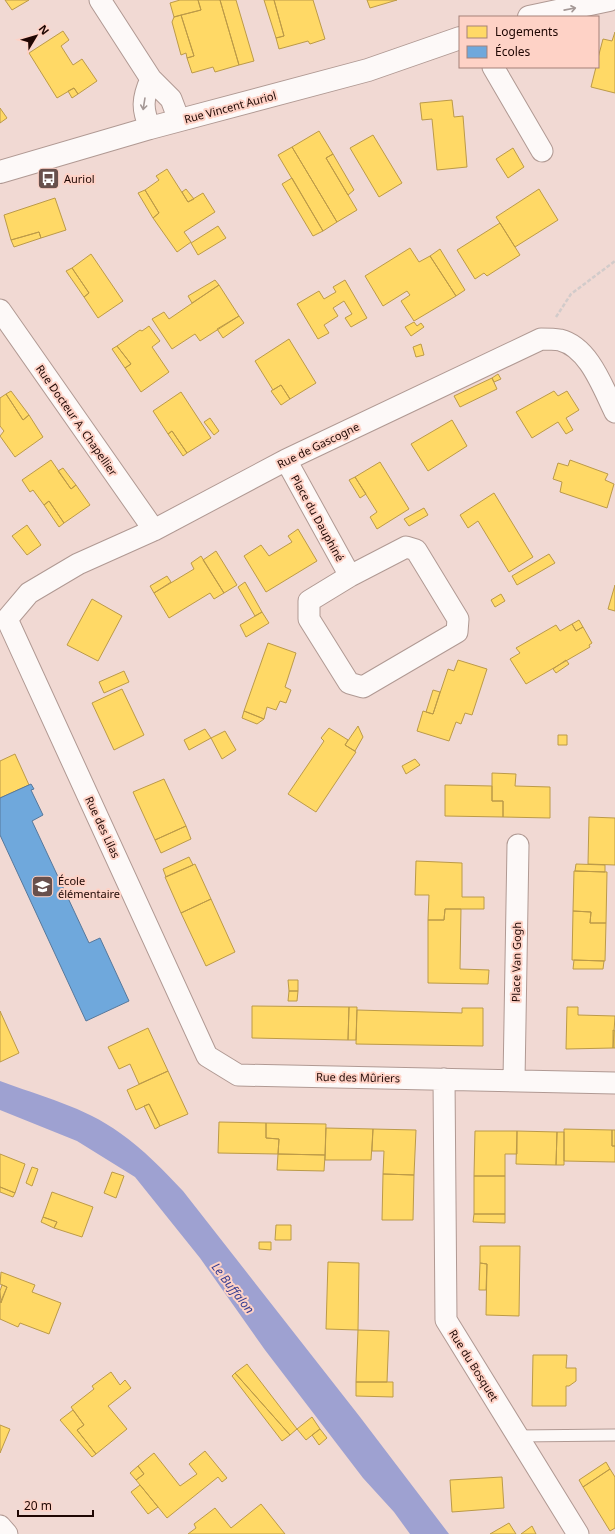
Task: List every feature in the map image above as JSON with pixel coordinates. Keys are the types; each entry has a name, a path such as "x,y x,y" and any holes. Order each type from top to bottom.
{"street":[{"path":"100,0 151,79 171,99 179,120"},
{"path":"531,16 547,0"},
{"path":"535,16 609,0"},
{"name":"Rue Vincent Auriol","path":"0,172 150,128 368,70 459,38"},
{"path":"494,68 542,151"},
{"path":"150,128 143,111 146,89 151,79"},
{"name":"Rue Docteur A. Chapellier","path":"0,310 154,530"},
{"name":"Rue de Gascogne","path":"4,619 29,593 78,564 154,530 286,460 541,339 560,340 574,347 594,368 615,412"},
{"name":"Place du Dauphiné","path":"286,460 350,576"},
{"path":"406,547 416,550 458,619 457,632 363,687 349,683 309,619 309,601 350,576 406,547"},
{"name":"Rue des Lilas","path":"4,619 207,1056"},
{"name":"Place Van Gogh","path":"514,1080 518,845"},
{"name":"Rue des Mûriers","path":"207,1056 238,1075 444,1078 615,1083"},
{"name":"Rue du Bosquet","path":"444,1078 446,1320 578,1534"},
{"path":"0,1526 7,1534"}],"lane":[{"path":"517,1436 615,1435"}],"path":[{"path":"541,339 571,294 615,261"}],"water":[{"name":"Le Buffalon","path":"0,1081 62,1103 92,1116 129,1139 161,1168 183,1191 360,1417 449,1534 410,1534 394,1512 363,1478 265,1350 200,1258 135,1177 77,1141 0,1110"}],"building: Logements":[{"path":"5,0 29,0 12,10"},
{"path":"180,0 198,0 201,10 174,17 170,3"},
{"path":"198,0 220,0 239,65 215,72 213,67 192,73 187,58 194,56 181,15 201,10"},
{"path":"220,0 236,0 254,61 239,65"},
{"path":"264,0 274,0 284,36 276,38"},
{"path":"274,0 313,0 325,39 310,44 308,41 279,49 276,38 284,36"},
{"path":"367,0 397,0 370,8"},
{"path":"181,15 194,56 187,58 186,53 181,55 172,22 174,17"},
{"path":"63,31 69,40 61,46 73,65 82,59 97,81 78,94 74,88 57,98 29,53"},
{"path":"615,32 615,93 591,87 596,68 599,68 599,54 603,39 612,41"},
{"path":"74,88 78,94 72,98 68,91"},
{"path":"452,100 454,117 463,116 467,167 437,170 432,119 422,120 420,103"},
{"path":"0,108 7,118 0,123"},
{"path":"319,131 333,154 326,158 357,210 337,222 292,147"},
{"path":"373,135 402,183 379,197 350,148"},
{"path":"292,147 337,222 323,231 278,155"},
{"path":"513,148 524,167 508,178 496,159"},
{"path":"333,154 354,190 348,195 326,158"},
{"path":"167,169 188,202 203,193 215,212 184,232 191,242 177,252 153,218 159,213 145,190 159,180 156,176"},
{"path":"292,178 323,231 313,236 282,184"},
{"path":"186,189 194,199 188,202 182,192"},
{"path":"539,189 558,220 515,247 496,217"},
{"path":"145,190 159,213 153,218 138,193"},
{"path":"55,198 66,230 41,238 39,232 11,240 4,215"},
{"path":"500,223 520,255 487,276 484,273 475,279 457,250"},
{"path":"218,226 226,238 198,255 191,243"},
{"path":"39,232 41,238 14,247 11,240"},
{"path":"410,248 419,262 430,256 456,296 414,321 401,301 410,295 407,291 383,306 365,276"},
{"path":"440,249 465,290 456,296 430,256"},
{"path":"91,254 123,301 98,318 84,297 89,293 72,268"},
{"path":"72,268 89,293 84,297 66,271"},
{"path":"215,280 219,285 192,303 188,296"},
{"path":"345,280 367,318 351,327 345,318 352,314 344,301 333,308 338,316 324,325 329,333 318,339 297,304 319,291 324,299 336,292 333,287"},
{"path":"219,285 239,316 200,341 195,334 172,349 152,319 164,312 169,319"},
{"path":"239,316 244,323 223,338 217,329"},
{"path":"414,322 417,326 421,323 424,327 411,336 405,327"},
{"path":"149,326 160,341 152,347 169,372 141,392 125,368 131,364 117,346 140,330 142,331"},
{"path":"289,339 316,383 290,399 281,385 273,390 255,361"},
{"path":"421,344 424,355 416,357 413,347"},
{"path":"117,346 131,364 125,368 112,349"},
{"path":"498,374 501,379 494,382 492,378"},
{"path":"492,378 497,389 460,407 454,396"},
{"path":"281,385 290,399 281,405 271,391"},
{"path":"11,391 29,415 23,420 6,394"},
{"path":"554,391 558,396 567,391 579,410 566,418 573,430 566,434 558,422 532,438 516,412"},
{"path":"181,392 211,438 187,453 172,431 168,434 153,411"},
{"path":"6,394 23,420 29,415 43,437 15,457 0,436 4,431 0,426 0,398"},
{"path":"210,418 219,431 214,435 204,422"},
{"path":"452,420 467,446 428,471 411,444"},
{"path":"172,431 187,453 183,456 168,434"},
{"path":"51,460 71,489 76,485 90,505 64,523 49,501 44,505 33,490 30,492 22,480"},
{"path":"570,460 608,474 605,480 614,484 607,508 560,492 562,482 553,479 558,463 568,466"},
{"path":"380,462 409,509 377,529 370,517 377,512 355,477"},
{"path":"63,468 76,485 71,489 58,471"},
{"path":"355,477 366,494 360,498 349,480"},
{"path":"494,493 533,557 509,572 478,521 468,528 460,515"},
{"path":"49,501 64,523 59,527 44,505"},
{"path":"424,508 428,515 409,526 404,519"},
{"path":"27,525 41,545 27,555 12,536"},
{"path":"298,529 317,561 266,592 244,556 261,545 269,556 292,542 288,536"},
{"path":"216,551 237,585 224,593 203,560"},
{"path":"549,554 555,563 517,585 512,576"},
{"path":"201,556 224,593 214,599 210,593 169,618 154,593 194,569 191,563"},
{"path":"167,576 171,582 154,593 150,586"},
{"path":"245,582 262,612 255,616 238,587"},
{"path":"615,585 615,611 608,609"},
{"path":"501,594 505,601 495,607 491,600"},
{"path":"92,599 122,616 98,661 67,645"},
{"path":"262,612 269,623 246,637 240,625"},
{"path":"579,620 583,627 576,631 572,624"},
{"path":"572,624 576,631 583,627 592,643 589,645 590,647 526,684 510,659 520,653 516,648 556,625 560,631"},
{"path":"268,643 296,653 285,687 291,690 286,703 280,701 276,710 267,707 264,719 244,711"},
{"path":"458,660 487,669 472,715 465,713 461,724 456,722 449,741 417,731 423,711 433,714 448,669 454,671"},
{"path":"566,660 569,664 556,673 553,669"},
{"path":"124,671 129,682 104,693 99,682"},
{"path":"122,689 144,735 114,750 92,703"},
{"path":"433,690 440,692 433,714 426,712"},
{"path":"244,711 264,719 257,724 242,718"},
{"path":"358,726 363,737 355,751 345,745"},
{"path":"329,728 348,740 345,745 356,752 316,812 288,794 324,741 321,738"},
{"path":"205,729 211,738 189,750 184,740"},
{"path":"225,731 236,750 222,759 211,738"},
{"path":"558,735 567,735 567,745 558,745"},
{"path":"15,754 29,785 0,798 0,761"},
{"path":"415,759 420,765 406,774 402,766"},
{"path":"492,773 516,774 515,786 550,787 550,818 503,817 503,801 492,801"},
{"path":"164,779 186,826 155,840 133,792"},
{"path":"445,785 492,786 492,801 503,801 503,817 445,816"},
{"path":"589,817 615,818 615,865 588,864"},
{"path":"186,826 191,839 161,853 155,840"},
{"path":"189,857 193,865 166,877 163,869"},
{"path":"416,861 462,863 462,897 484,897 484,909 445,909 444,920 428,920 429,895 415,895"},
{"path":"195,864 211,899 181,913 165,877"},
{"path":"576,864 605,865 605,872 575,871"},
{"path":"574,871 607,872 606,923 590,923 591,912 573,911"},
{"path":"211,899 235,952 206,966 181,913"},
{"path":"445,909 461,909 460,969 489,970 488,984 428,983 428,920 444,920"},
{"path":"573,911 591,912 590,923 606,923 605,961 572,960"},
{"path":"574,960 604,961 603,969 573,969"},
{"path":"288,980 298,980 298,991 289,991"},
{"path":"289,991 298,991 297,1001 288,1001"},
{"path":"252,1006 349,1007 348,1040 252,1038"},
{"path":"349,1007 357,1007 356,1040 348,1040"},
{"path":"567,1007 578,1007 578,1015 615,1016 613,1048 566,1049"},
{"path":"462,1008 483,1008 483,1046 356,1044 357,1010 462,1013"},
{"path":"0,1011 19,1053 0,1062"},
{"path":"148,1028 168,1071 139,1084 130,1064 119,1069 108,1047"},
{"path":"613,1030 615,1031 615,1048 613,1048"},
{"path":"168,1071 188,1114 160,1126 149,1104 136,1110 127,1090"},
{"path":"149,1104 160,1126 155,1129 144,1106"},
{"path":"219,1122 266,1123 266,1138 279,1139 278,1154 218,1153"},
{"path":"266,1123 326,1124 325,1155 278,1154 279,1139 266,1138"},
{"path":"326,1128 373,1129 371,1160 325,1160"},
{"path":"373,1129 416,1130 414,1175 383,1174 384,1151 372,1151"},
{"path":"564,1129 612,1130 612,1146 615,1146 615,1162 564,1161"},
{"path":"612,1130 615,1130 615,1146 612,1146"},
{"path":"475,1131 517,1131 517,1154 505,1154 505,1176 474,1176"},
{"path":"517,1131 557,1132 556,1165 516,1164"},
{"path":"557,1132 564,1132 564,1165 556,1165"},
{"path":"0,1154 25,1164 15,1193 0,1187"},
{"path":"278,1154 325,1155 324,1171 277,1170"},
{"path":"32,1167 38,1169 32,1186 26,1183"},
{"path":"112,1172 124,1176 116,1198 104,1193"},
{"path":"383,1174 414,1175 413,1220 382,1220"},
{"path":"474,1176 505,1176 505,1214 474,1214"},
{"path":"0,1187 15,1193 13,1197 0,1192"},
{"path":"52,1192 93,1207 82,1237 54,1228 57,1222 43,1217"},
{"path":"474,1214 505,1214 505,1223 473,1222"},
{"path":"43,1217 57,1222 54,1228 41,1222"},
{"path":"276,1225 291,1225 291,1240 275,1240"},
{"path":"259,1242 271,1242 271,1250 259,1249"},
{"path":"480,1246 520,1246 519,1316 486,1315 487,1264 480,1263"},
{"path":"328,1262 359,1263 358,1330 326,1329"},
{"path":"480,1263 487,1264 486,1290 479,1290"},
{"path":"1,1272 35,1285 32,1292 61,1303 49,1334 20,1323 18,1327 0,1319 0,1303 7,1287 0,1284"},
{"path":"2,1285 7,1287 1,1303 0,1291"},
{"path":"358,1330 389,1331 387,1382 356,1382"},
{"path":"533,1355 567,1355 566,1368 576,1368 576,1381 569,1386 566,1386 566,1406 532,1406"},
{"path":"247,1364 297,1429 290,1435 235,1373"},
{"path":"111,1372 120,1385 125,1380 131,1388 108,1406 127,1429 96,1454 77,1430 84,1425 71,1407 94,1389 92,1386"},
{"path":"235,1373 290,1435 282,1441 232,1376"},
{"path":"356,1382 393,1382 393,1397 356,1396"},
{"path":"73,1410 84,1425 77,1430 96,1454 92,1457 60,1420"},
{"path":"312,1417 320,1429 306,1440 297,1429"},
{"path":"0,1425 10,1429 0,1453"},
{"path":"320,1429 327,1438 319,1445 312,1435"},
{"path":"205,1451 227,1478 222,1482 218,1477 167,1518 136,1480 144,1474 138,1466 154,1453 180,1486 197,1474 189,1464"},
{"path":"606,1462 610,1469 583,1487 579,1480"},
{"path":"138,1466 144,1474 136,1480 130,1473"},
{"path":"610,1469 615,1477 615,1528 610,1531 583,1487"},
{"path":"502,1477 504,1508 452,1512 450,1480"},
{"path":"140,1485 158,1507 148,1514 131,1492"},
{"path":"261,1504 285,1534 188,1534 196,1528 194,1524 215,1508 231,1528"},
{"path":"509,1523 516,1534 490,1534"},
{"path":"532,1526 536,1534 521,1534"}],"building: Écoles":[{"name":"École élémentaire","path":"31,784 34,789 31,790 43,815 32,821 89,943 100,938 129,1001 86,1021 0,835 0,798"}],"place":[{"name":"Auriol","path":"48,178"},
{"name":"École élémentaire","path":"43,886"}]}
